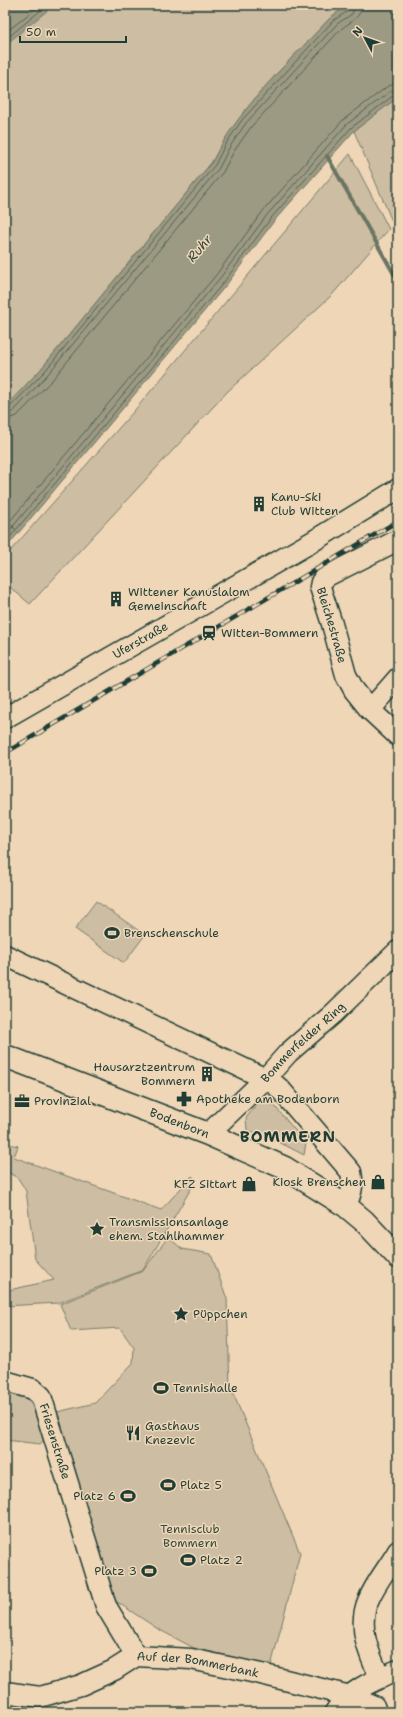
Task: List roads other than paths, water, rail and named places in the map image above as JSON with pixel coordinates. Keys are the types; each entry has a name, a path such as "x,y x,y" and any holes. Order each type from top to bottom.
{"main road":[{"name":"Bodenborn","path":"5,1056 208,1134 285,1168 346,1206 398,1257"}],"street":[{"name":"Uferstraße","path":"5,718 310,544 398,489"},
{"name":"Bleichestraße","path":"398,540 327,576 321,582 320,587 346,675 354,690 370,710 398,736"},
{"path":"370,710 398,678"},
{"name":"Bommerfelder Ring","path":"208,1134 265,1079 288,1053 333,1014 398,951"},
{"path":"5,955 265,1079 280,1089 351,1172 353,1183 352,1193 346,1206"},
{"name":"Friesenstraße","path":"5,1381 33,1389 41,1396 106,1606 136,1656"},
{"path":"380,1678 368,1653 363,1622 368,1601 398,1551"},
{"name":"Auf der Bommerbank","path":"5,1692 40,1697 81,1685 114,1670 136,1656 191,1659 261,1674 350,1696 374,1706 376,1712"},
{"path":"335,1712 350,1696 380,1678 398,1670"}],"water":[{"path":"5,5 54,5 5,45"},
{"name":"Ruhr","path":"348,5 398,5 398,97 354,131 274,221 227,284 5,549 5,407 41,369 212,162 236,122 266,85 331,17"}],"waterway":[{"path":"327,156 398,281"}],"railway":[{"path":"5,753 398,521"}],"place":[{"name":"Kanu-Ski Club Witten","path":"259,504"},
{"name":"Wittener Kanuslalom Gemeinschaft","path":"116,599"},
{"name":"Witten-Bommern","path":"209,633"},
{"name":"Brenschenschule","path":"112,933"},
{"name":"Hausarztzentrum Bommern","path":"207,1074"},
{"name":"Apotheke am Bodenborn","path":"184,1099"},
{"name":"Provinzial","path":"22,1101"},
{"name":"Kiosk Brenschen","path":"378,1182"},
{"name":"KFZ Sittart","path":"249,1184"},
{"name":"Transmissionsanlage ehem. Stahlhammer","path":"97,1229"},
{"name":"Püppchen","path":"181,1314"},
{"name":"Tennishalle","path":"161,1388"},
{"name":"Gasthaus Knezevic","path":"133,1433"},
{"name":"Platz 5","path":"168,1485"},
{"name":"Platz 6","path":"128,1496"},
{"name":"Platz 2","path":"188,1560"},
{"name":"Platz 3","path":"149,1571"}],"district":[{"name":"BOMMERN","path":"288,1136"}],"park label":[{"name":"Tennisclub Bommern","path":"190,1536"}]}
